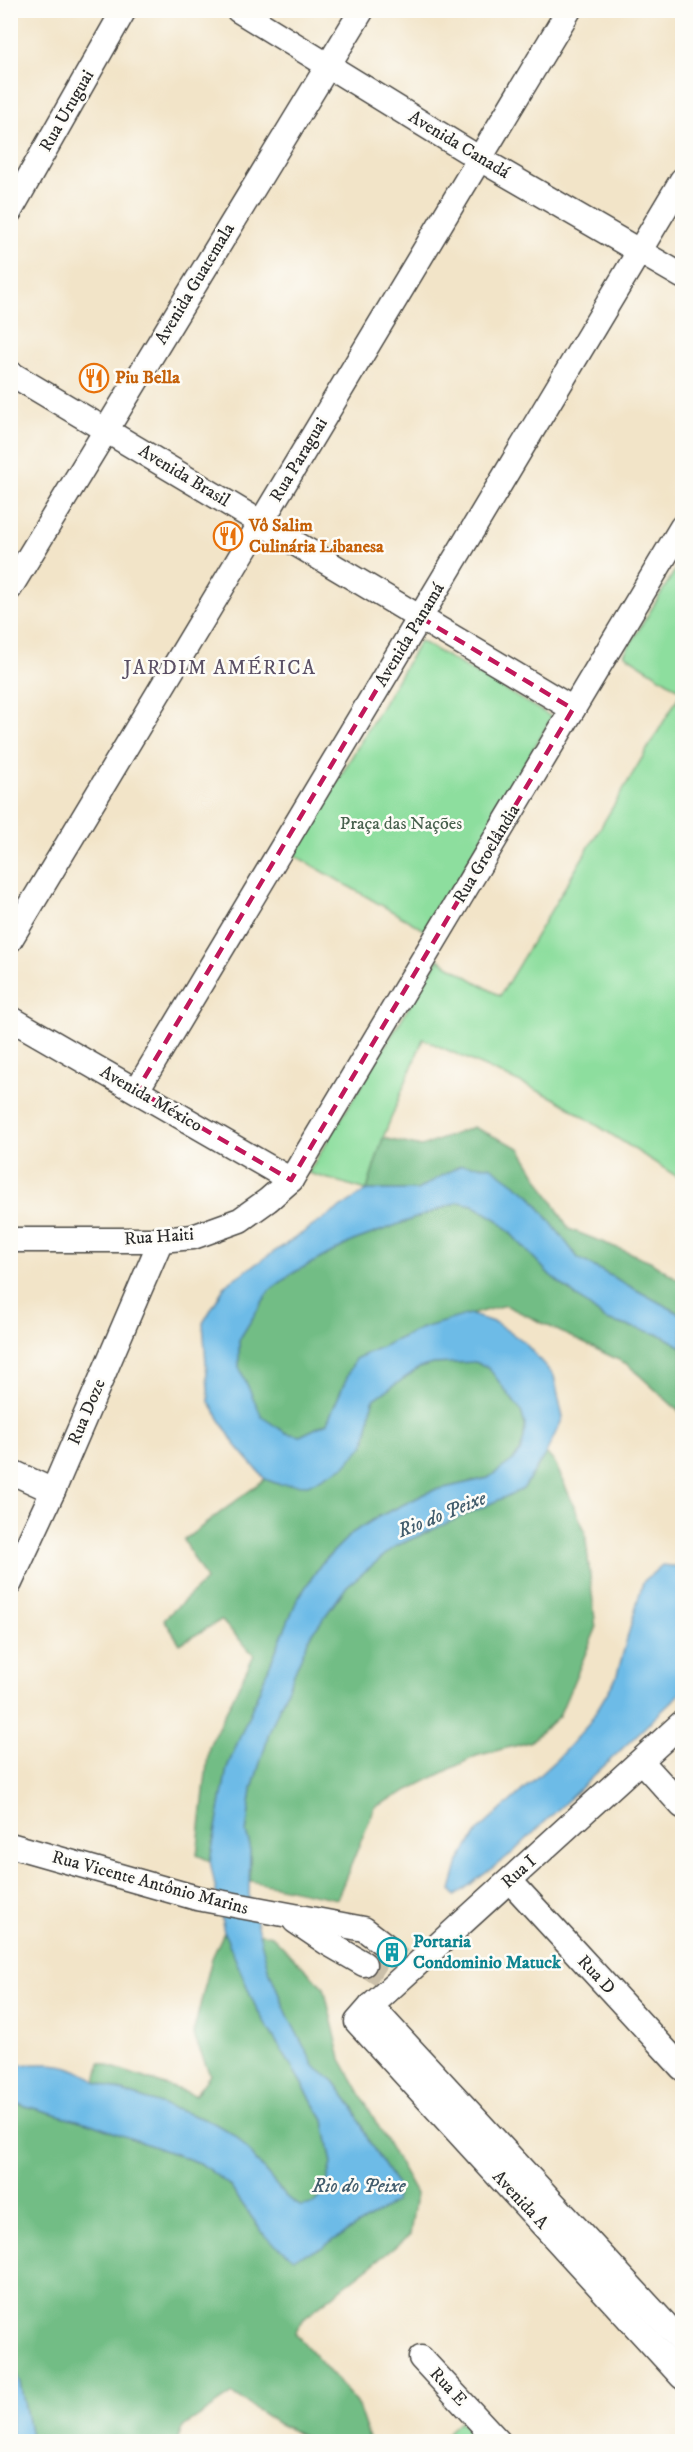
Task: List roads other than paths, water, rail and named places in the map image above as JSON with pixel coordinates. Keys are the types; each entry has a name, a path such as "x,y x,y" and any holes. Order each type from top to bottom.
{"street":[{"name":"Rua Uruguai","path":"10,211 124,10"},
{"name":"Avenida Canadá","path":"238,10 480,159 682,276"},
{"name":"Avenida Guatemala","path":"10,588 362,10"},
{"name":"Rua Paraguai","path":"10,940 569,10"},
{"name":"Avenida Panamá","path":"137,1090 682,180"},
{"name":"Avenida Brasil","path":"10,373 573,708"},
{"name":"Rua Groelândia","path":"291,1180 682,527"},
{"name":"Avenida México","path":"10,1018 291,1180"},
{"name":"Rua Haiti","path":"10,1240 161,1240 193,1237 240,1220 291,1180"},
{"name":"Rua Doze","path":"10,1583 53,1491 161,1240"},
{"path":"10,1471 53,1491"},
{"name":"Rua I","path":"364,2014 389,1967 510,1881 682,1723"},
{"path":"641,1761 682,1806"},
{"name":"Rua Vicente Antônio Marins","path":"10,1845 197,1898 364,1929 389,1967"},
{"name":"Rua D","path":"510,1881 682,2068"},
{"name":"Avenida A","path":"364,2014 529,2192 682,2342"},
{"name":"Avenida A","path":"529,2192 682,2377"},
{"name":"Rua E","path":"421,2358 499,2442"}],"water":[{"name":"Rio do Peixe","path":"461,1165 490,1166 530,1195 578,1258 682,1315 682,1347 661,1335 606,1320 550,1275 498,1220 473,1205 459,1202 353,1241 293,1273 269,1291 239,1340 239,1367 262,1417 286,1433 300,1436 327,1423 355,1359 420,1329 469,1314 496,1323 524,1342 554,1376 563,1418 546,1453 523,1489 396,1546 347,1586 309,1638 270,1730 252,1789 246,1833 250,1846 249,1895 268,1968 289,2018 314,2066 334,2081 353,2107 369,2142 397,2185 395,2202 321,2248 294,2258 265,2236 229,2185 200,2163 88,2123 11,2102 10,2065 56,2064 66,2066 96,2082 212,2122 236,2136 285,2196 300,2206 314,2204 324,2193 332,2164 324,2120 257,2010 224,1932 210,1861 227,1768 297,1600 321,1564 352,1533 378,1517 431,1491 488,1478 512,1461 520,1452 525,1425 521,1411 488,1367 475,1362 432,1364 419,1368 373,1400 365,1444 345,1466 308,1485 278,1484 265,1479 234,1443 209,1402 203,1323 226,1284 367,1190 417,1190"},
{"path":"662,1565 682,1567 682,1692 511,1854 455,1896 451,1890 459,1861 479,1830 558,1758 588,1725 616,1678 643,1582"},
{"path":"11,2361 20,2383 32,2441 11,2441"}],"tunnel":[{"path":"385,1945 399,1959"},
{"path":"364,1964 381,1975"}],"place":[{"name":"Piu Bella","path":"94,378"},
{"name":"Vô Salim Culinária Libanesa","path":"228,536"},
{"name":"Portaria Condominio Matuck","path":"392,1952"}],"district":[{"name":"JARDIM AMÉRICA","path":"220,668"}],"park label":[{"name":"Praça das Nações","path":"401,824"}]}
